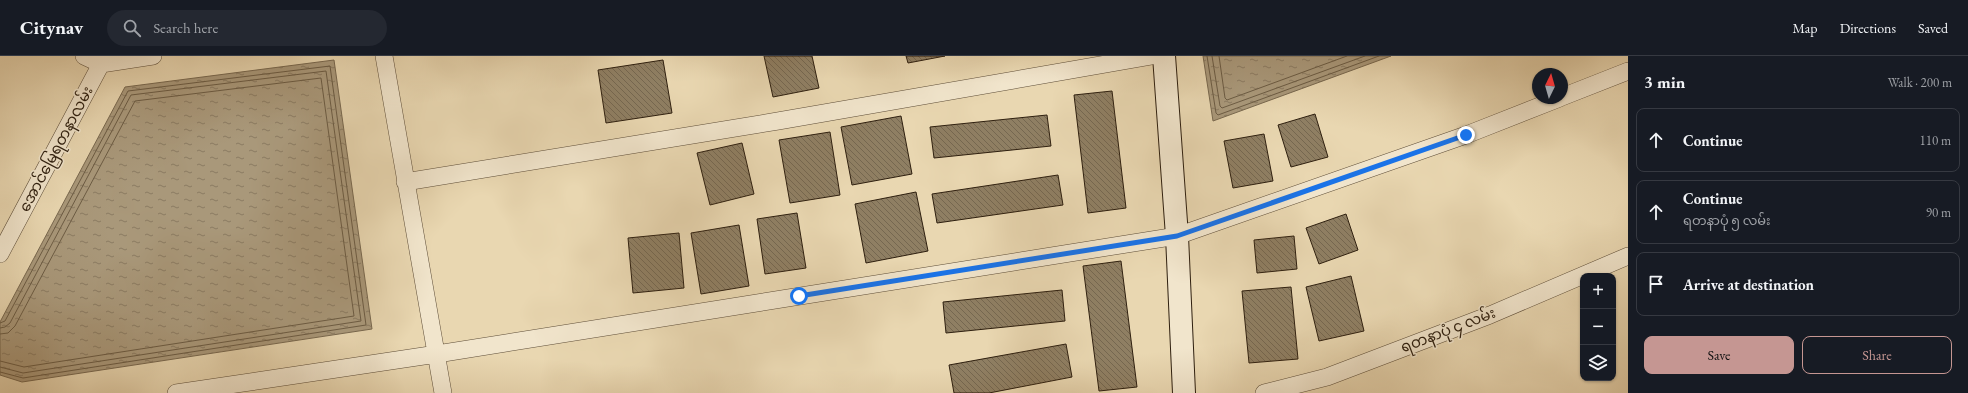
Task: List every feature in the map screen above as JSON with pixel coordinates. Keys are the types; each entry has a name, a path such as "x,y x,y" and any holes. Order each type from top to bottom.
{"main road":[{"path":"1164,56 1177,236 1184,393"}],"street":[{"path":"84,56 101,64 153,56"},
{"path":"384,56 443,393"},
{"path":"405,182 770,123 1152,56"},
{"name":"အောင်မြေရတနာလမ်း","path":"0,254 101,64"},
{"path":"1568,95 1628,71"},
{"path":"176,393 437,354 1177,236 1466,135 1546,104"},
{"name":"ရတနာပုံ ၄ လမ်း","path":"1264,393 1327,377 1490,314 1628,256"}],"water":[{"path":"1203,56 1391,56 1213,121"},
{"path":"334,60 372,329 22,382 0,375 0,322 125,87"}],"building":[{"path":"764,56 812,56 819,88 773,97"},
{"path":"906,56 945,56 908,63"},
{"path":"663,60 672,113 606,123 598,70"},
{"path":"1112,91 1126,208 1088,213 1074,95"},
{"path":"1315,114 1328,157 1291,167 1278,125"},
{"path":"1047,115 1051,146 934,158 930,127"},
{"path":"901,116 912,174 852,185 841,127"},
{"path":"830,132 840,195 790,203 779,140"},
{"path":"1264,134 1273,181 1233,188 1224,141"},
{"path":"742,143 754,194 710,205 697,153"},
{"path":"1058,175 1063,205 937,223 932,194"},
{"path":"916,192 928,251 866,263 855,204"},
{"path":"797,213 806,268 765,274 757,219"},
{"path":"1346,214 1358,250 1319,264 1306,228"},
{"path":"739,225 749,286 701,294 691,233"},
{"path":"679,233 684,288 633,293 628,238"},
{"path":"1294,236 1297,269 1257,273 1254,240"},
{"path":"1121,261 1137,387 1099,391 1083,266"},
{"path":"1351,276 1364,331 1319,341 1306,287"},
{"path":"1291,287 1298,359 1249,363 1242,291"},
{"path":"1062,290 1065,321 946,333 943,302"},
{"path":"1066,344 1072,377 989,393 954,393 949,365"}],"route":[{"path":"799,296 1177,236 1466,135"}]}
